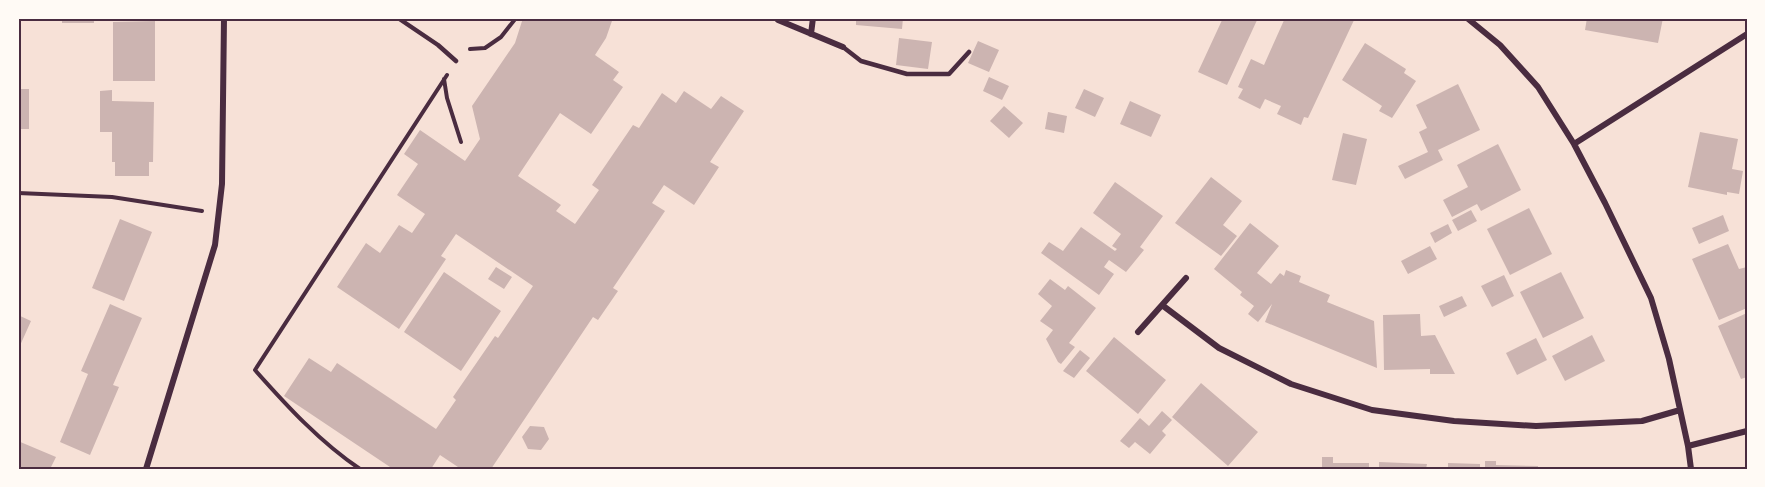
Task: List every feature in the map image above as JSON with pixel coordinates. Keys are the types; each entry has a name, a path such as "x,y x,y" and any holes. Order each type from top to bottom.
{"street":[{"path":"146,469 215,245 222,184 224,18"},
{"path":"811,34 813,18"},
{"path":"1467,18 1500,45 1538,87 1574,144 1651,298 1669,359 1691,469"},
{"path":"778,20 843,47"},
{"path":"1574,144 1747,34"},
{"path":"1138,332 1186,278"},
{"path":"1162,305 1219,348 1291,384 1372,410 1454,421 1536,426 1642,421 1680,410"},
{"path":"1688,446 1747,431"}],"lane":[{"path":"398,18 438,45 456,61"},
{"path":"843,47 861,61 907,74 949,74 969,52"}],"path":[{"path":"360,469 338,454 285,403 255,370 464,49 485,48 501,37 516,18"},
{"path":"444,79 447,98 461,142"},
{"path":"18,193 112,197 219,214"}],"building":[{"path":"62,18 94,18 94,23 62,23"},
{"path":"523,18 613,18 606,38 595,55 619,72 613,80 623,87 591,134 560,113 518,176 561,205 556,211 575,224 599,190 592,185 633,125 639,128 662,93 676,103 684,91 711,109 721,96 744,111 710,162 719,167 694,205 664,185 652,203 665,211 613,288 618,291 598,320 593,317 491,469 461,469 440,455 431,469 393,469 284,396 309,358 331,372 337,363 436,429 456,400 453,397 495,336 498,338 533,286 456,234 441,256 446,259 399,329 337,287 366,243 380,253 399,225 412,233 425,214 397,195 418,164 404,154 420,130 465,161 480,139 472,106 515,43"},
{"path":"856,18 903,18 902,29 856,25"},
{"path":"1223,18 1258,18 1227,85 1198,72"},
{"path":"1285,18 1355,18 1308,118 1304,117 1301,125 1277,114 1281,106 1265,99 1260,109 1238,98 1243,89 1238,87 1251,59 1264,65"},
{"path":"1587,18 1663,18 1658,43 1585,30"},
{"path":"155,21 155,81 113,81 113,22"},
{"path":"899,38 932,42 928,69 896,65"},
{"path":"978,41 999,50 989,72 968,63"},
{"path":"1365,43 1406,69 1404,73 1416,81 1392,118 1379,111 1382,106 1342,80"},
{"path":"989,77 1009,86 1002,100 983,91"},
{"path":"1458,84 1480,130 1438,150 1443,160 1405,179 1398,166 1428,152 1419,132 1427,128 1416,105"},
{"path":"18,89 29,89 29,129 18,129"},
{"path":"1084,89 1104,98 1095,117 1075,108"},
{"path":"112,90 112,101 154,102 153,162 149,162 149,176 115,176 115,162 112,162 112,132 100,132 100,91"},
{"path":"1130,101 1161,115 1151,137 1120,124"},
{"path":"1004,106 1023,123 1009,138 990,121"},
{"path":"1048,112 1067,116 1064,133 1045,129"},
{"path":"1700,132 1738,139 1732,169 1743,171 1739,194 1727,192 1727,195 1688,187"},
{"path":"1343,133 1367,139 1356,185 1332,180"},
{"path":"1498,144 1521,190 1481,211 1477,204 1452,217 1443,200 1468,187 1457,165"},
{"path":"1211,177 1242,201 1223,225 1237,236 1221,256 1175,223"},
{"path":"1115,182 1163,216 1140,247 1144,250 1126,272 1109,260 1104,267 1114,274 1099,295 1041,253 1049,242 1063,251 1081,227 1115,251 1117,249 1112,246 1121,234 1093,213"},
{"path":"1529,208 1552,254 1510,275 1487,229"},
{"path":"1471,210 1477,221 1458,231 1452,220"},
{"path":"1723,215 1729,231 1699,244 1692,228"},
{"path":"120,219 152,232 124,301 92,288"},
{"path":"1250,223 1279,246 1257,273 1271,284 1280,273 1284,276 1286,270 1301,276 1299,282 1330,295 1327,302 1374,321 1377,368 1265,322 1272,304 1258,322 1248,314 1254,306 1240,295 1242,292 1214,269"},
{"path":"1448,224 1452,233 1435,243 1430,233"},
{"path":"1728,244 1739,269 1747,267 1747,285 1745,286 1747,308 1719,320 1692,259"},
{"path":"1430,246 1437,259 1408,274 1401,261"},
{"path":"496,267 512,277 504,289 488,279"},
{"path":"444,272 501,311 461,371 404,332"},
{"path":"1561,272 1584,318 1543,338 1520,292"},
{"path":"1504,275 1514,296 1492,307 1481,286"},
{"path":"1050,279 1065,290 1068,286 1096,308 1069,343 1075,347 1061,364 1046,339 1053,330 1040,321 1052,306 1038,294"},
{"path":"1462,296 1467,306 1444,317 1439,306"},
{"path":"110,304 142,318 113,385 119,387 90,455 60,442 88,374 81,371"},
{"path":"1747,313 1747,377 1741,379 1718,326"},
{"path":"1420,314 1421,336 1435,335 1455,374 1430,374 1430,369 1384,370 1383,315"},
{"path":"18,315 31,321 18,350"},
{"path":"1592,335 1605,361 1565,381 1552,356"},
{"path":"1114,337 1166,380 1138,414 1086,371"},
{"path":"1536,338 1547,360 1517,375 1506,353"},
{"path":"1080,350 1090,358 1074,378 1063,371"},
{"path":"1201,383 1258,432 1228,466 1172,417"},
{"path":"1162,411 1172,420 1162,431 1166,435 1150,454 1135,442 1129,448 1120,441 1140,418 1149,426"},
{"path":"530,426 544,427 549,439 541,450 528,449 522,437"},
{"path":"18,441 56,457 50,469 18,469"},
{"path":"1322,457 1333,457 1333,463 1369,463 1369,469 1322,469"},
{"path":"1485,461 1496,461 1496,465 1538,466 1538,469 1485,469"},
{"path":"1379,462 1427,464 1426,469 1379,469"},
{"path":"1448,463 1480,464 1480,469 1448,469"}]}
